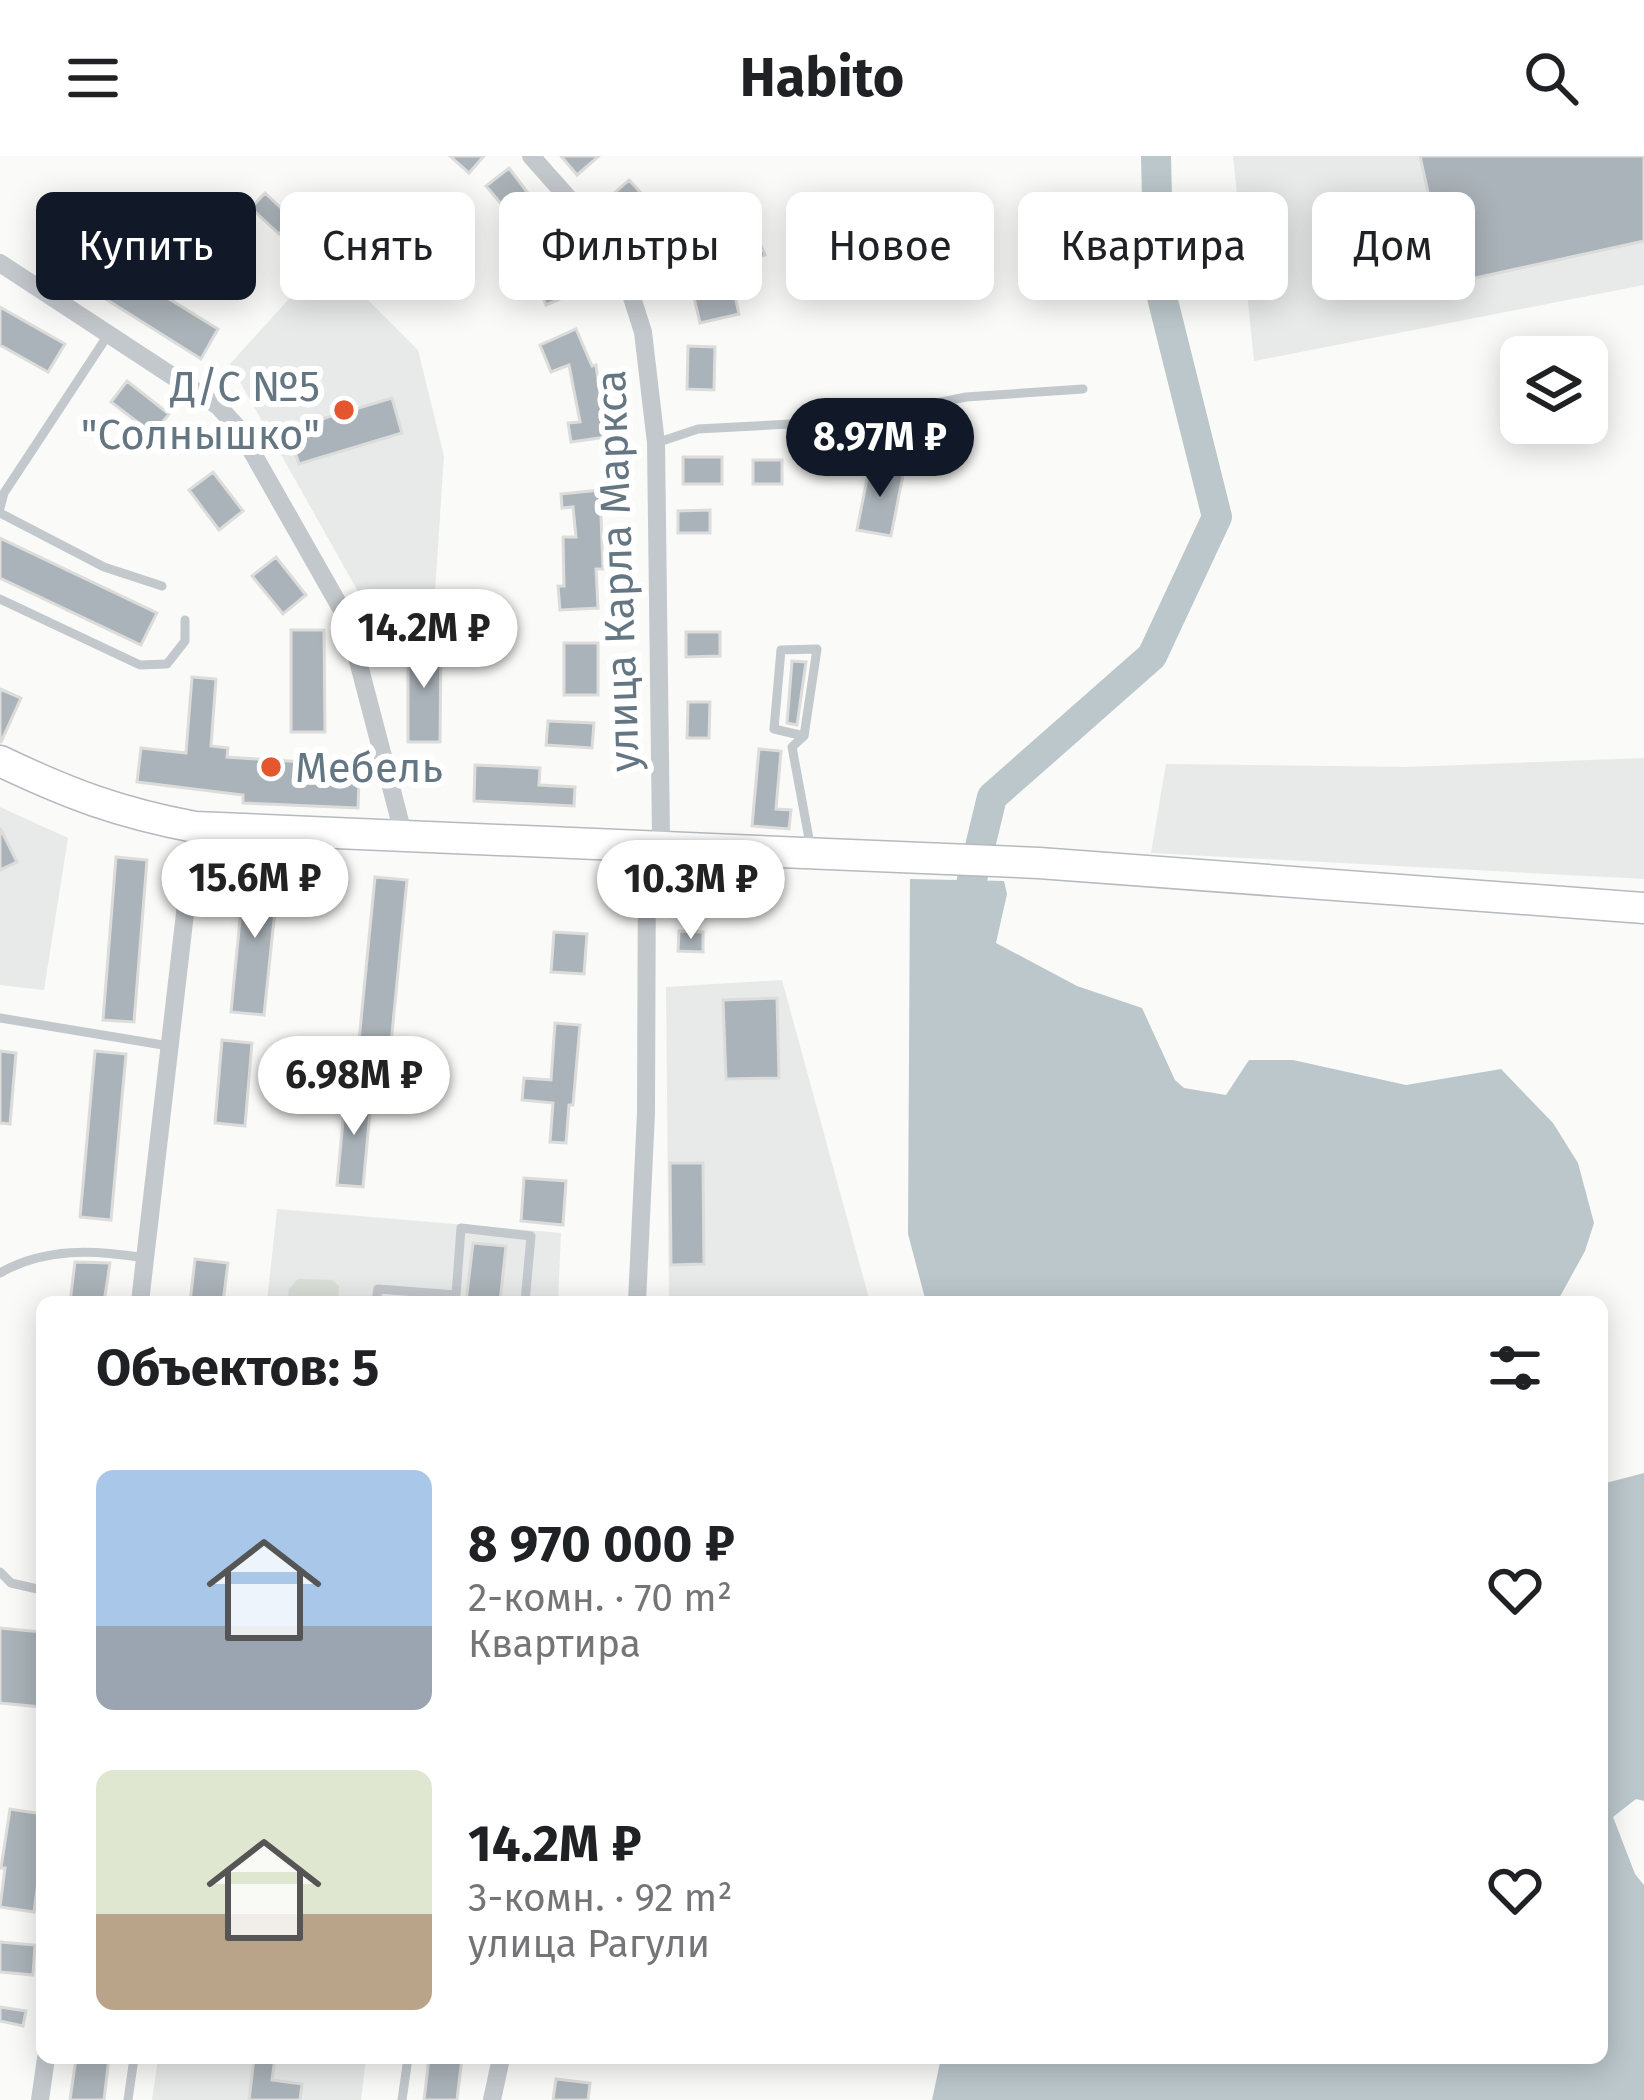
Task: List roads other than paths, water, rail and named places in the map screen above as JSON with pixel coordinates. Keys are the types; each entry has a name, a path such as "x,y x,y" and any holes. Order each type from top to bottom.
{"main road":[{"path":"0,761 69,794 128,814 195,826 1039,862 1644,908"}],"street":[{"name":"улица Карла Маркса","path":"531,156 618,254 643,332 656,443 661,837 647,848 646,1113 637,1296"},
{"path":"0,263 218,406 239,429 347,619 402,829 392,838"},
{"path":"141,1296 195,826"},
{"path":"40,2100 45,2064"},
{"path":"492,2100 500,2064"}],"lane":[{"path":"110,334 4,494 0,510 104,567 162,586"},
{"path":"656,443 698,429 847,421 966,397 1083,389"},
{"path":"0,599 140,664 166,664 185,641 185,620"},
{"path":"795,853 810,844 792,747 804,736 817,649 781,650 774,729 804,736"},
{"path":"0,1018 169,1046"},
{"path":"377,1296 378,1289 456,1295 461,1228 531,1236 526,1296"},
{"path":"0,1273 21,1261 89,1249 145,1258"},
{"path":"0,1572 11,1583 36,1589"},
{"path":"128,2100 133,2064"},
{"path":"402,2100 407,2064"}],"waterway":[{"path":"963,917 992,797 1152,656 1217,517 1159,285 1156,156"}],"place":[{"name":"Д/С №5 \"Солнышко\"","path":"344,410"},
{"name":"Мебель","path":"271,767"}]}
